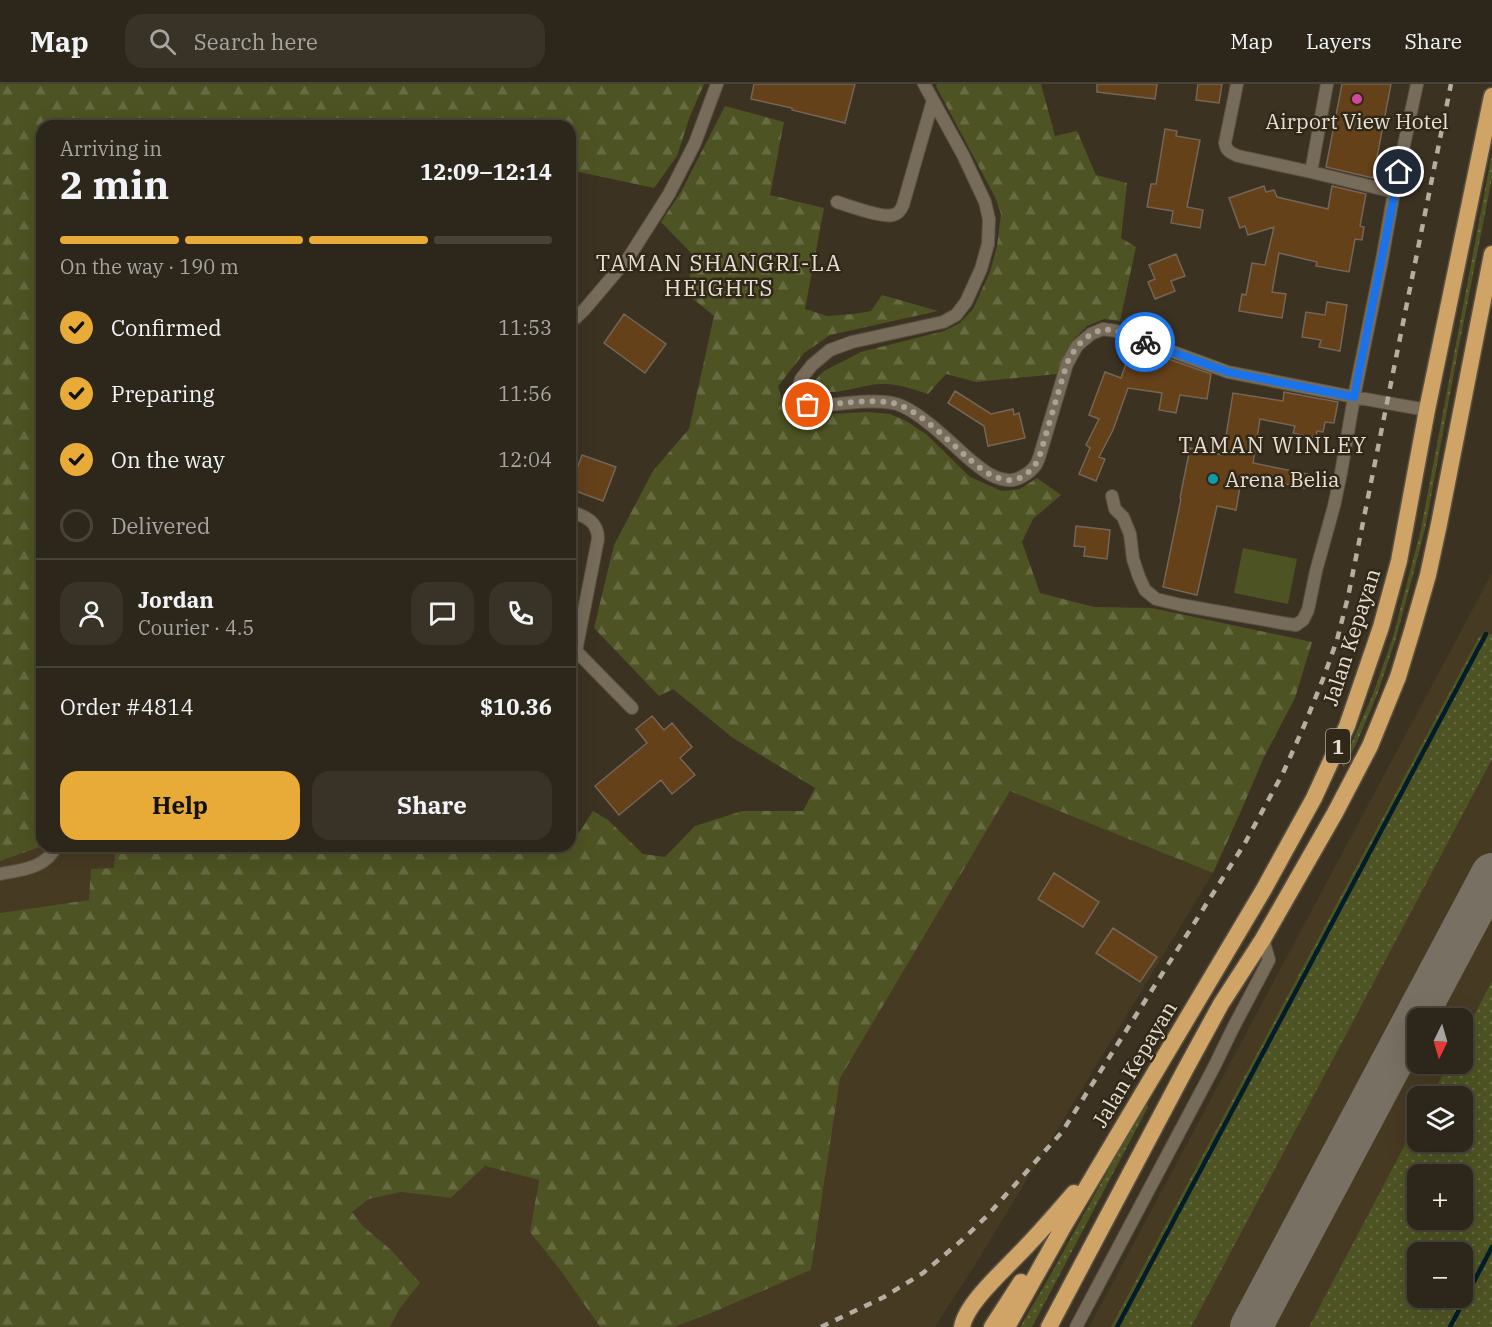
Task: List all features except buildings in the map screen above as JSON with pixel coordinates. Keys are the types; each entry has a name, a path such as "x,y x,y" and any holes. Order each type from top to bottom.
{"highway":[{"name":"Jalan Kepayan","path":"1007,1327 1062,1228 1293,838 1347,726 1381,627 1399,561 1427,410 1492,96"},
{"name":"1","path":"1049,1327 1190,1060 1221,1004 1263,939 1335,813 1370,746 1398,677 1432,555 1492,255"},
{"path":"962,1327 970,1309 996,1276 1042,1229 1108,1150"},
{"path":"992,1327 1039,1254 1062,1228"}],"street":[{"path":"576,317 629,257 669,194 695,143 717,84"},
{"path":"924,84 963,155 985,202 989,219 988,244 981,269 966,302 950,319 852,342 830,350 812,365 801,379 797,393 808,405 890,402 902,406 987,473 1010,481 1022,477 1035,467 1067,363 1077,346 1091,334 1103,329 1116,331 1228,372 1427,410"},
{"path":"1238,84 1225,143 1230,153 1394,192"},
{"path":"1311,172 1327,84"},
{"path":"1112,496 1115,509 1123,517 1130,534 1133,559 1144,590 1156,599 1296,625 1303,620 1308,610 1341,473 1394,192 1417,84"},
{"path":"837,202 883,215 892,216 899,212 903,206 933,100"},
{"path":"576,513 587,518 598,531 598,540 576,638"},
{"path":"576,654 632,708"},
{"path":"0,874 34,867 46,860 53,852"},
{"path":"1076,1327 1269,960 1263,939"}],"shaded area":[{"path":"1492,573 1492,1327 1089,1327"},
{"path":"1010,790 1213,873 975,1265 935,1327 674,1327 811,1270 840,1078"},
{"path":"36,848 36,852 115,852 114,868 91,870 89,900 0,913 0,861"},
{"path":"485,1166 539,1180 530,1232 561,1271 600,1327 390,1327 400,1308 391,1250 363,1226 352,1212 369,1199 401,1192 451,1198"}],"green space":[{"path":"0,84 704,84 690,116 677,156 654,188 576,171 576,120 36,120 36,848 0,861"},
{"path":"937,84 1041,84 1055,136 1077,131 1096,175 1127,183 1121,238 1136,247 1120,321 1104,319 1087,326 1072,341 1057,374 976,382 946,374 928,394 887,384 837,392 821,391 814,388 814,381 824,371 861,352 944,331 960,323 973,309 990,272 997,246 1001,214 995,197 936,86"},
{"path":"725,106 784,122 770,195 824,208 805,309 827,316 871,311 882,295 938,311 830,335 804,353 778,386 783,403 800,413 816,415 868,412 890,414 926,434 970,477 1002,491 1020,489 1037,478 1061,495 1033,519 1022,542 1040,593 1094,607 1152,608 1312,642 1295,698 1264,757 1213,873 1010,791 840,1078 811,1270 674,1327 600,1327 561,1271 530,1232 539,1180 485,1166 451,1198 401,1192 369,1199 352,1212 363,1226 391,1250 420,1283 400,1308 390,1327 0,1327 0,913 89,900 91,869 114,868 115,852 576,852 576,832 579,833 593,811 608,820 643,854 665,857 695,826 742,811 803,811 815,788 733,738 673,689 659,696 594,628 614,545 653,471 689,429 714,316 687,294 693,255 661,222 681,192"},
{"path":"1492,153 1492,178 1425,529 1396,638 1377,695 1344,767 1342,765 1373,694 1393,637 1421,529"},
{"path":"1243,548 1297,559 1288,604 1234,593"},
{"path":"1492,634 1492,759 1191,1327 1111,1327 1479,637"},
{"path":"1492,981 1492,1327 1309,1327 1407,1141 1407,1152 1473,1152 1473,1086 1437,1086 1443,1074 1473,1074 1473,1018"},
{"path":"1145,1103 1148,1107 1032,1327 1020,1327 1051,1274"}],"waterway":[{"path":"1117,1327 1486,634"},
{"path":"1450,1327 1492,1247"}],"taxiway":[{"path":"1251,1327 1492,874"}],"railway":[{"path":"821,1327 884,1297 923,1273 987,1216 1062,1132 1245,843 1283,773 1323,679 1337,640 1348,597 1451,84"}],"way so far":[{"path":"808,405 890,402 902,406 913,412 987,473 1010,481 1022,477 1035,467 1067,363 1077,346 1091,334 1103,329 1116,331 1145,342"}],"place":[{"name":"Airport View Hotel","path":"1357,99"},
{"name":"Arena Belia","path":"1213,479"}],"district":[{"name":"TAMAN SHANGRI-LA HEIGHTS","path":"719,274"},
{"name":"TAMAN WINLEY","path":"1273,444"}],"route":[{"path":"1145,342 1228,372 1354,397 1399,172"}]}
